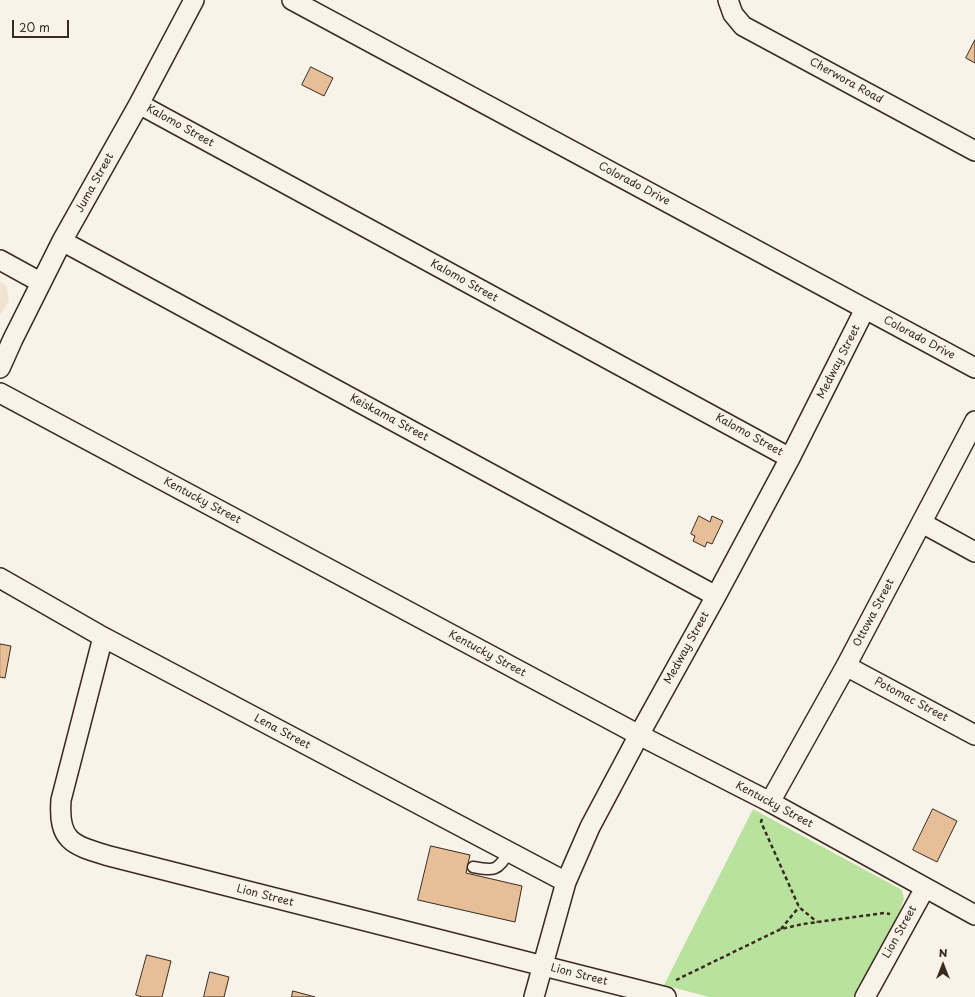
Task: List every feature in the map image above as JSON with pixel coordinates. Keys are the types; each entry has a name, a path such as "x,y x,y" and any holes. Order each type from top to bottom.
{"street":[{"name":"Juma Street","path":"0,368 40,282 139,104 194,0"},
{"name":"Colorado Drive","path":"292,0 975,368"},
{"name":"Cherwora Road","path":"728,0 733,14 743,26 975,151"},
{"name":"Kalomo Street","path":"139,104 790,458"},
{"name":"Keiskama Street","path":"62,241 716,596"},
{"path":"0,260 40,282"},
{"name":"Medway Street","path":"534,997 566,882 590,827 790,458 865,309"},
{"name":"Kentucky Street","path":"0,393 639,735 770,802 975,915"},
{"name":"Ottowa Street","path":"770,802 846,666 975,421"},
{"path":"922,523 975,552"},
{"name":"Lena Street","path":"0,578 103,637 566,882"},
{"name":"Lion Street","path":"103,637 62,800 60,815 66,834 71,840 81,847 109,856 658,995"},
{"name":"Potomac Street","path":"846,666 975,735"},
{"name":"Lion Street","path":"865,997 925,888"}],"lane":[{"path":"473,867 488,870 494,869 500,866 509,852"}],"path":[{"path":"770,802 761,822 799,906 817,922"},
{"path":"781,929 799,906"},
{"path":"658,995 781,929 817,922 884,913 908,917"}],"shaded area":[{"path":"0,282 6,285 9,300 0,316"}],"green space":[{"path":"753,809 902,890 904,899 900,911 856,997 709,997 664,985"}],"building":[{"path":"975,40 975,63 966,58"},
{"path":"311,67 333,78 324,96 302,85"},
{"path":"699,516 710,522 712,516 723,521 712,544 707,542 705,547 693,541 695,536 691,534"},
{"path":"0,644 11,646 5,678 0,677"},
{"path":"933,809 957,821 937,862 913,850"},
{"path":"431,846 470,855 466,873 522,886 515,922 418,900"},
{"path":"147,955 171,961 162,997 142,997 136,995"},
{"path":"210,972 229,977 224,997 204,997"},
{"path":"293,991 315,997 292,997"}]}
